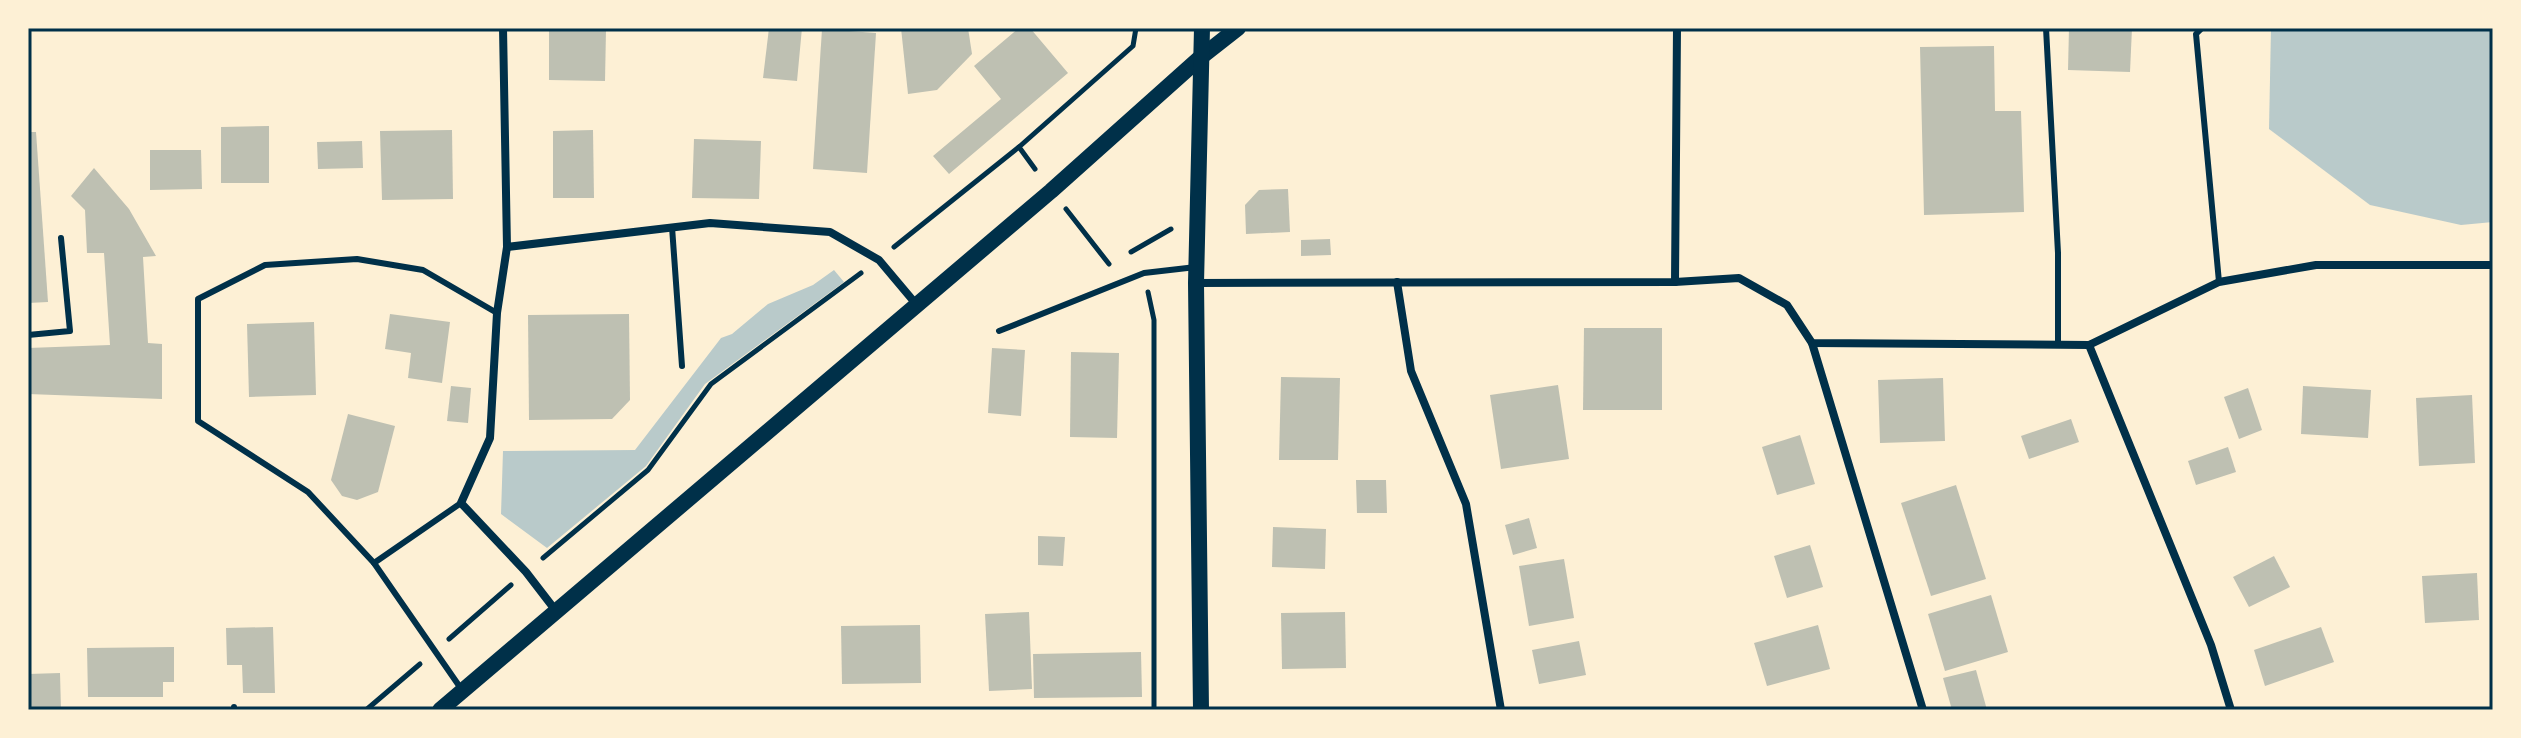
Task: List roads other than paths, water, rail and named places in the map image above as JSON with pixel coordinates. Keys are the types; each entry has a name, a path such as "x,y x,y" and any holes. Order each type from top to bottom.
{"main road":[{"path":"1201,710 1196,275 1202,28"},
{"path":"440,710 1051,191 1201,57 1238,28"}],"street":[{"path":"503,28 507,247 497,313 490,438 461,503 526,572 556,611"},
{"path":"1675,282 1677,28"},
{"path":"507,247 710,223 830,232 879,260 916,304"},
{"path":"1812,343 2089,345 2219,282 2316,265 2493,265"},
{"path":"1196,275 1397,282 1675,282 1739,278 1787,305 1812,343 1923,710"},
{"path":"1397,282 1411,371 1466,504 1501,710"},
{"path":"2089,345 2211,645 2231,710"}],"lane":[{"path":"2046,28 2058,253 2058,345"},
{"path":"2189,28 2196,34 2219,282"},
{"path":"2196,34 2202,28"},
{"path":"672,227 682,366"},
{"path":"28,335 70,331 61,238"},
{"path":"463,691 374,563 308,492 198,421 198,299 265,265 357,259 423,270 497,313"},
{"path":"999,331 1144,273 1196,275"},
{"path":"374,563 461,503"}]}
